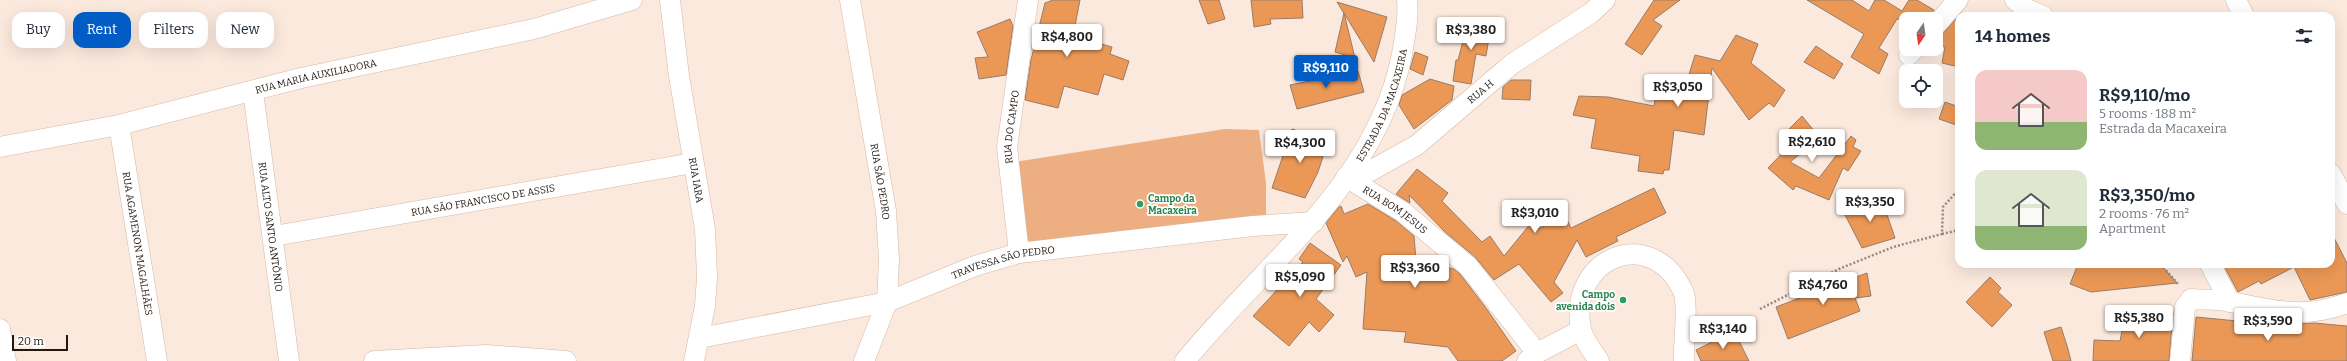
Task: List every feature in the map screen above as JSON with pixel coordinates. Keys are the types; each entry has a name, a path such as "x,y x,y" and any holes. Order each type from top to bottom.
{"street":[{"name":"RUA IARA","path":"670,0 693,163 705,229 707,277 705,306 700,338 694,361"},
{"name":"RUA SÃO PEDRO","path":"850,0 886,211 889,259 887,302 864,361"},
{"name":"RUA DO CAMPO","path":"1019,253 1007,147 1028,0"},
{"name":"ESTRADA DA MACAXEIRA","path":"1185,361 1314,222 1350,179 1390,98 1399,71 1405,40 1407,0"},
{"name":"RUA H","path":"1350,179 1416,146 1512,64 1591,13 1605,0"},
{"path":"1943,17 1958,0"},
{"path":"2015,0 2034,12"},
{"path":"2236,0 2242,12"},
{"name":"RUA MARIA AUXILIADORA","path":"0,147 119,125 253,92 301,78 534,28 620,1"},
{"name":"RUA ALTO SANTO ANTÔNIO","path":"253,92 274,236 289,361"},
{"name":"RUA AGAMENON MAGALHÃES","path":"119,125 157,361"},
{"name":"RUA SÃO FRANCISCO DE ASSIS","path":"274,236 693,163"},
{"name":"RUA BOM JESUS","path":"1350,179 1403,212 1468,266 1532,357"},
{"path":"2338,180 2347,204"},
{"name":"TRAVESSA SÃO PEDRO","path":"700,338 887,302 975,266 1019,253 1253,226 1314,222"},
{"path":"1598,361 1581,330 1580,299 1588,278 1601,266 1613,259 1631,254 1647,256 1661,262 1673,274 1684,292 1684,361"},
{"path":"2212,268 2230,302"},
{"path":"2180,361 2185,307 2191,299 2230,302 2271,311 2300,314 2318,312 2347,303"},
{"path":"0,329 6,361"},
{"path":"1532,357 1581,330"},
{"path":"374,361 486,355 566,361"}],"path":[{"path":"1942,234 1943,207 1955,194"},
{"path":"1760,309 1839,269 1893,247 1955,231"},
{"path":"2163,268 2191,299"}],"shaded area":[{"name":"Campo da Macaxeira","path":"1225,129 1259,130 1266,183 1266,225 1022,251 1008,163"}],"building":[{"path":"1053,0 1080,0 1073,36 1112,47 1110,54 1129,61 1123,80 1104,74 1098,95 1064,86 1058,108 1025,100 1031,60 1045,3"},
{"path":"1199,0 1219,0 1225,19 1208,24"},
{"path":"1251,0 1302,0 1303,18 1270,19 1271,24 1254,27"},
{"path":"1654,0 1680,0 1653,20 1662,26 1642,55 1625,44"},
{"path":"1807,0 1852,0 1869,11 1875,0 1884,0 1902,11 1909,0 1917,0 1934,10 1932,12 1899,12 1899,19 1897,19 1879,48 1888,54 1879,74 1851,57 1864,34"},
{"path":"1337,2 1387,17 1374,62"},
{"path":"1344,13 1355,58 1335,52"},
{"path":"1010,19 1013,26 1006,75 979,79 975,58 988,57 977,32"},
{"path":"1955,20 1955,66 1942,63 1945,47 1943,47 1943,33"},
{"path":"1468,22 1491,26 1486,56 1476,54 1471,84 1453,81 1456,60 1458,60"},
{"path":"1736,35 1758,44 1751,63 1785,90 1774,107 1769,103 1749,120 1712,68 1704,135 1674,130 1669,170 1664,170 1663,174 1638,171 1640,156 1591,148 1596,119 1573,115 1579,96 1608,97 1654,106 1657,89 1683,94 1695,55 1720,61"},
{"path":"1816,46 1843,64 1834,79 1804,62"},
{"path":"1415,52 1428,57 1423,75 1410,69"},
{"path":"1358,71 1364,92 1297,109 1290,85"},
{"path":"1430,79 1454,86 1452,100 1414,129 1399,105 1402,95"},
{"path":"1511,80 1531,80 1530,100 1502,99 1503,87"},
{"path":"1945,102 1955,106 1955,125 1939,119"},
{"path":"1802,116 1820,138 1790,162 1819,178 1851,136 1856,140 1853,147 1861,151 1848,171 1843,168 1829,200 1796,186 1793,190 1768,168 1796,139 1788,130"},
{"path":"1292,129 1328,141 1318,172 1305,198 1272,188"},
{"path":"1417,169 1448,193 1442,201 1482,242 1490,236 1504,256 1531,223 1538,229 1565,216 1571,228 1654,188 1666,213 1616,237 1618,241 1586,257 1577,240 1554,282 1563,293 1551,302 1519,264 1494,280 1475,257 1445,232 1409,195 1410,203 1396,194"},
{"path":"1881,197 1895,238 1862,248 1843,211"},
{"path":"1368,204 1396,221 1414,236 1416,260 1454,269 1460,274 1516,351 1502,361 1458,361 1448,347 1404,342 1406,332 1363,329 1367,272 1356,277 1347,256 1343,262 1326,223 1341,206 1344,214"},
{"path":"2335,240 2347,263 2347,292 2310,300 2294,268 2335,268"},
{"path":"1310,243 1341,265 1316,299 1334,315 1319,332 1309,322 1289,346 1253,316 1303,262 1299,259"},
{"path":"2076,268 2164,268 2177,283 2091,292 2070,284"},
{"path":"2225,268 2292,268 2261,284 2259,281 2238,292"},
{"path":"1867,273 1871,296 1855,298 1860,311 1788,339 1776,307"},
{"path":"1990,277 2001,288 1998,292 2012,305 1992,327 1966,302"},
{"path":"2126,311 2173,313 2169,361 2093,361 2094,340 2120,341"},
{"path":"2196,317 2299,327 2299,324 2314,323 2347,326 2347,361 2192,361"},
{"path":"2061,327 2071,361 2053,361 2044,332"},
{"path":"1734,331 1749,361 1701,361 1696,350"}],"place":[{"name":"Campo da Macaxeira","path":"1140,204"},
{"name":"Campo avenida dois","path":"1623,300"}]}
